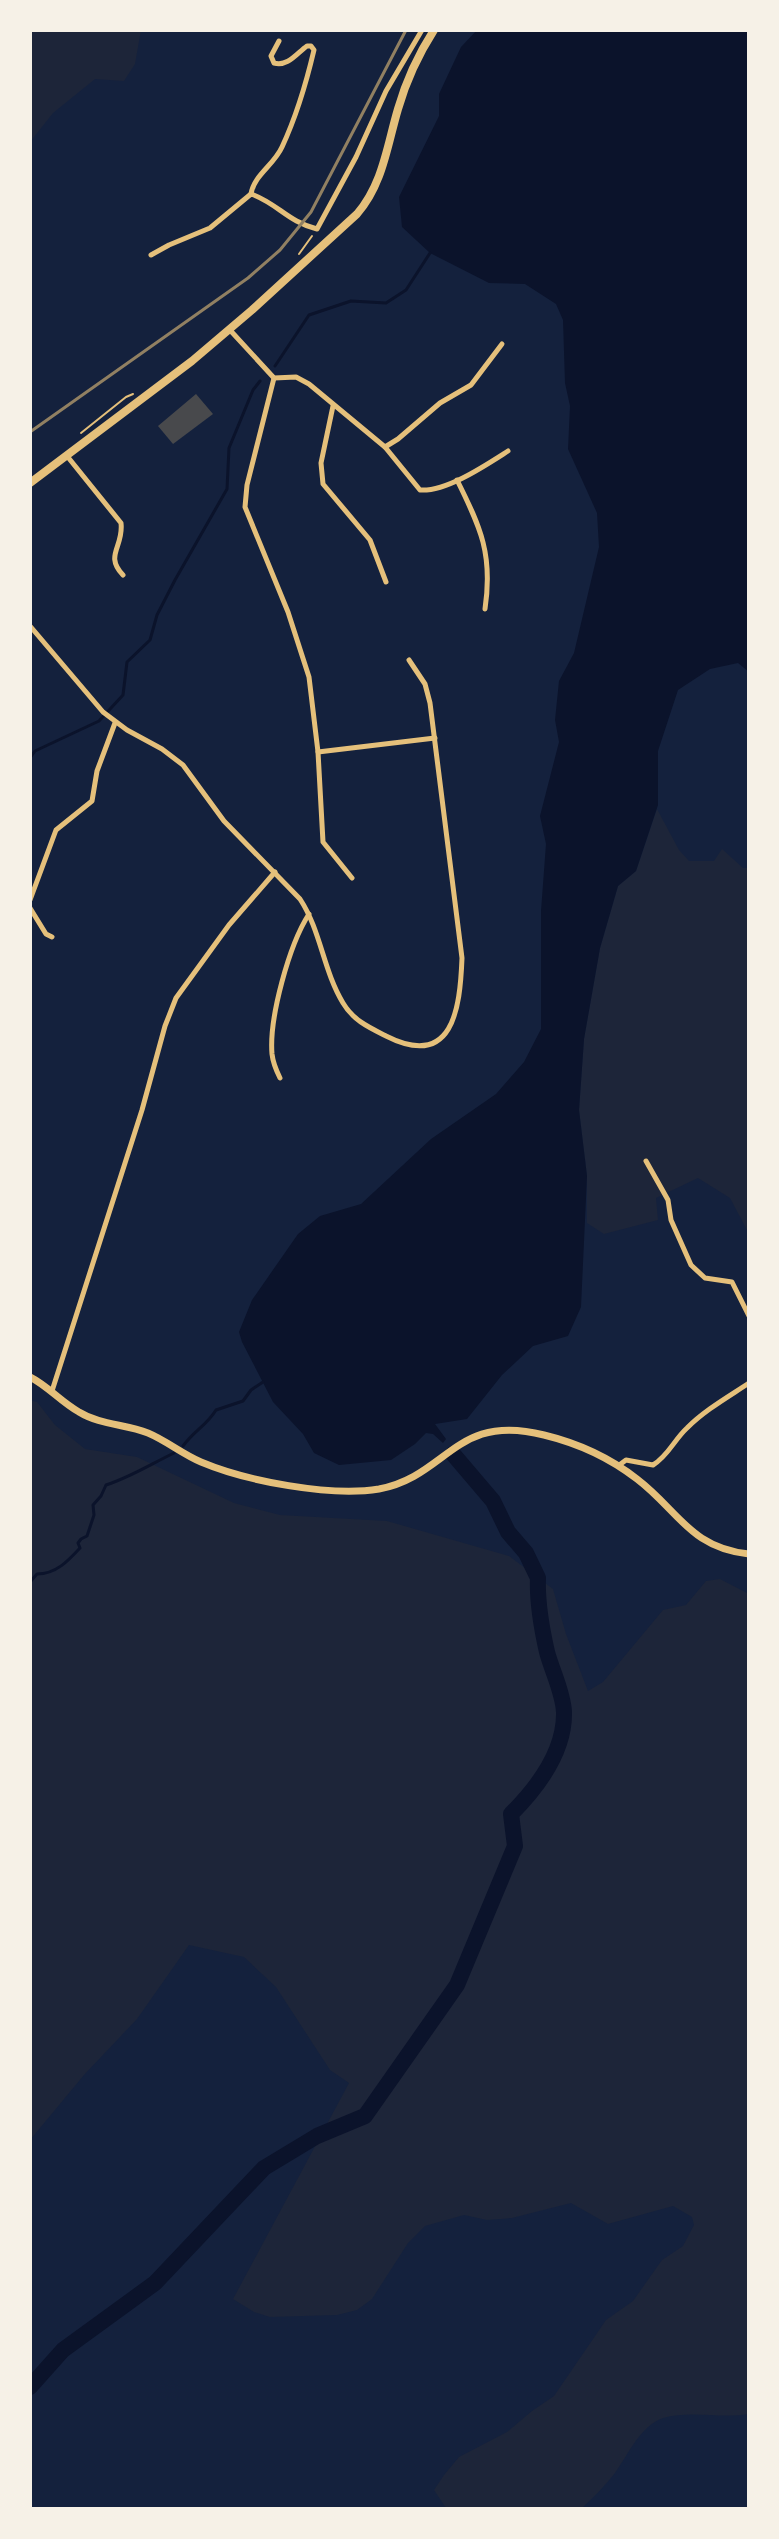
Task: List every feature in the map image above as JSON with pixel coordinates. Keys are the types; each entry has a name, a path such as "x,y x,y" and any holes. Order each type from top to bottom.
{"main road":[{"path":"30,483 192,361 347,223 369,198 383,166 406,84 434,30"},
{"path":"30,1377 79,1412 168,1441 199,1461 282,1485 322,1490 359,1491 393,1485 420,1471 468,1438 498,1429 545,1435 585,1449 618,1466 655,1494 699,1538 717,1547 749,1554"}],"street":[{"path":"251,194 264,199 294,222 317,229 356,157 386,91 422,30"},
{"path":"151,255 210,228 251,194 256,180 278,155 298,112 314,50 307,46 288,61 274,63 271,56 279,41"},
{"path":"229,329 274,378"},
{"path":"385,447 453,394 471,385 502,344"},
{"path":"274,378 303,380 385,447 420,490 457,480 508,451"},
{"path":"274,378 244,499 245,507 303,655 312,695 323,842 352,878"},
{"path":"333,405 321,463 323,484 370,540 386,582"},
{"path":"66,455 121,523 122,536 113,561 123,575"},
{"path":"457,480 486,549 485,609"},
{"path":"30,626 109,718 183,765 224,821 288,884 310,914 336,989 353,1017 411,1047 431,1045 444,1035 458,1001 462,958 435,738 425,684 409,660"},
{"path":"30,900 56,830 92,801 97,771 115,723"},
{"path":"318,752 435,738"},
{"path":"52,1391 172,1007 214,945 275,872"},
{"path":"30,908 46,934 52,937"},
{"path":"280,1078 272,1047 280,992 295,940 310,914"},
{"path":"646,1161 668,1200 671,1220 691,1265 705,1278 732,1282 749,1316"},
{"path":"618,1466 626,1460 653,1465 662,1459 686,1429 749,1383"}],"shaded area":[{"path":"30,30 141,30 135,64 124,81 95,79 53,113 30,142"},
{"path":"477,30 749,30 749,672 738,663 710,669 678,690 658,751 658,805 636,871 618,886 600,948 584,1039 579,1110 587,1176 581,1307 568,1336 533,1346 502,1375 467,1419 435,1424 446,1439 443,1443 433,1434 426,1433 391,1460 339,1465 314,1453 303,1434 273,1402 239,1332 252,1300 298,1234 320,1216 361,1204 431,1139 496,1094 524,1062 541,1029 541,911 546,844 540,816 559,742 555,720 559,681 574,653 599,547 597,513 568,449 570,406 565,383 563,320 556,304 525,284 489,283 430,253 402,227 399,197 439,116 439,94 461,47"},
{"path":"657,809 679,850 689,861 714,861 722,849 743,868 749,868 747,1230 730,1198 698,1178 656,1198 658,1220 604,1234 587,1223 587,1176 579,1110 584,1039 600,948 618,886 636,871"},
{"path":"30,1400 37,1402 55,1425 85,1449 137,1457 234,1503 280,1515 387,1521 509,1556 553,1589 588,1691 603,1682 663,1610 686,1605 706,1581 720,1579 749,1594 749,2414 684,2415 655,2422 641,2434 607,2483 581,2509 446,2508 434,2490 459,2457 507,2432 554,2396 606,2320 633,2301 662,2260 683,2246 694,2225 692,2217 673,2206 608,2224 571,2203 512,2218 487,2220 464,2215 425,2226 408,2243 372,2299 357,2310 337,2315 270,2317 254,2312 233,2299 349,2083 330,2070 276,1987 244,1957 189,1945 137,2019 84,2075 30,2140"}],"building":[{"path":"196,394 213,414 173,444 158,426"}],"waterway":[{"path":"275,366 309,315 351,301 386,303 406,290 430,253"},
{"path":"30,758 35,751 99,721 123,695 127,662 150,640 157,615 227,489 229,448 253,390 260,381"},
{"path":"183,1446 216,1410 243,1401 251,1390 263,1382"},
{"path":"30,1582 37,1574 61,1566 80,1548 78,1543 87,1536 94,1515 93,1505 106,1485 174,1453"},
{"path":"30,2387 63,2350 155,2283 264,2168 317,2136 365,2116 457,1985 515,1846 511,1814 531,1792 555,1755 564,1712 543,1634 538,1578 526,1553 508,1532 493,1501 453,1454"}],"railway":[{"path":"30,432 248,278 280,250 311,212 406,30"}]}
